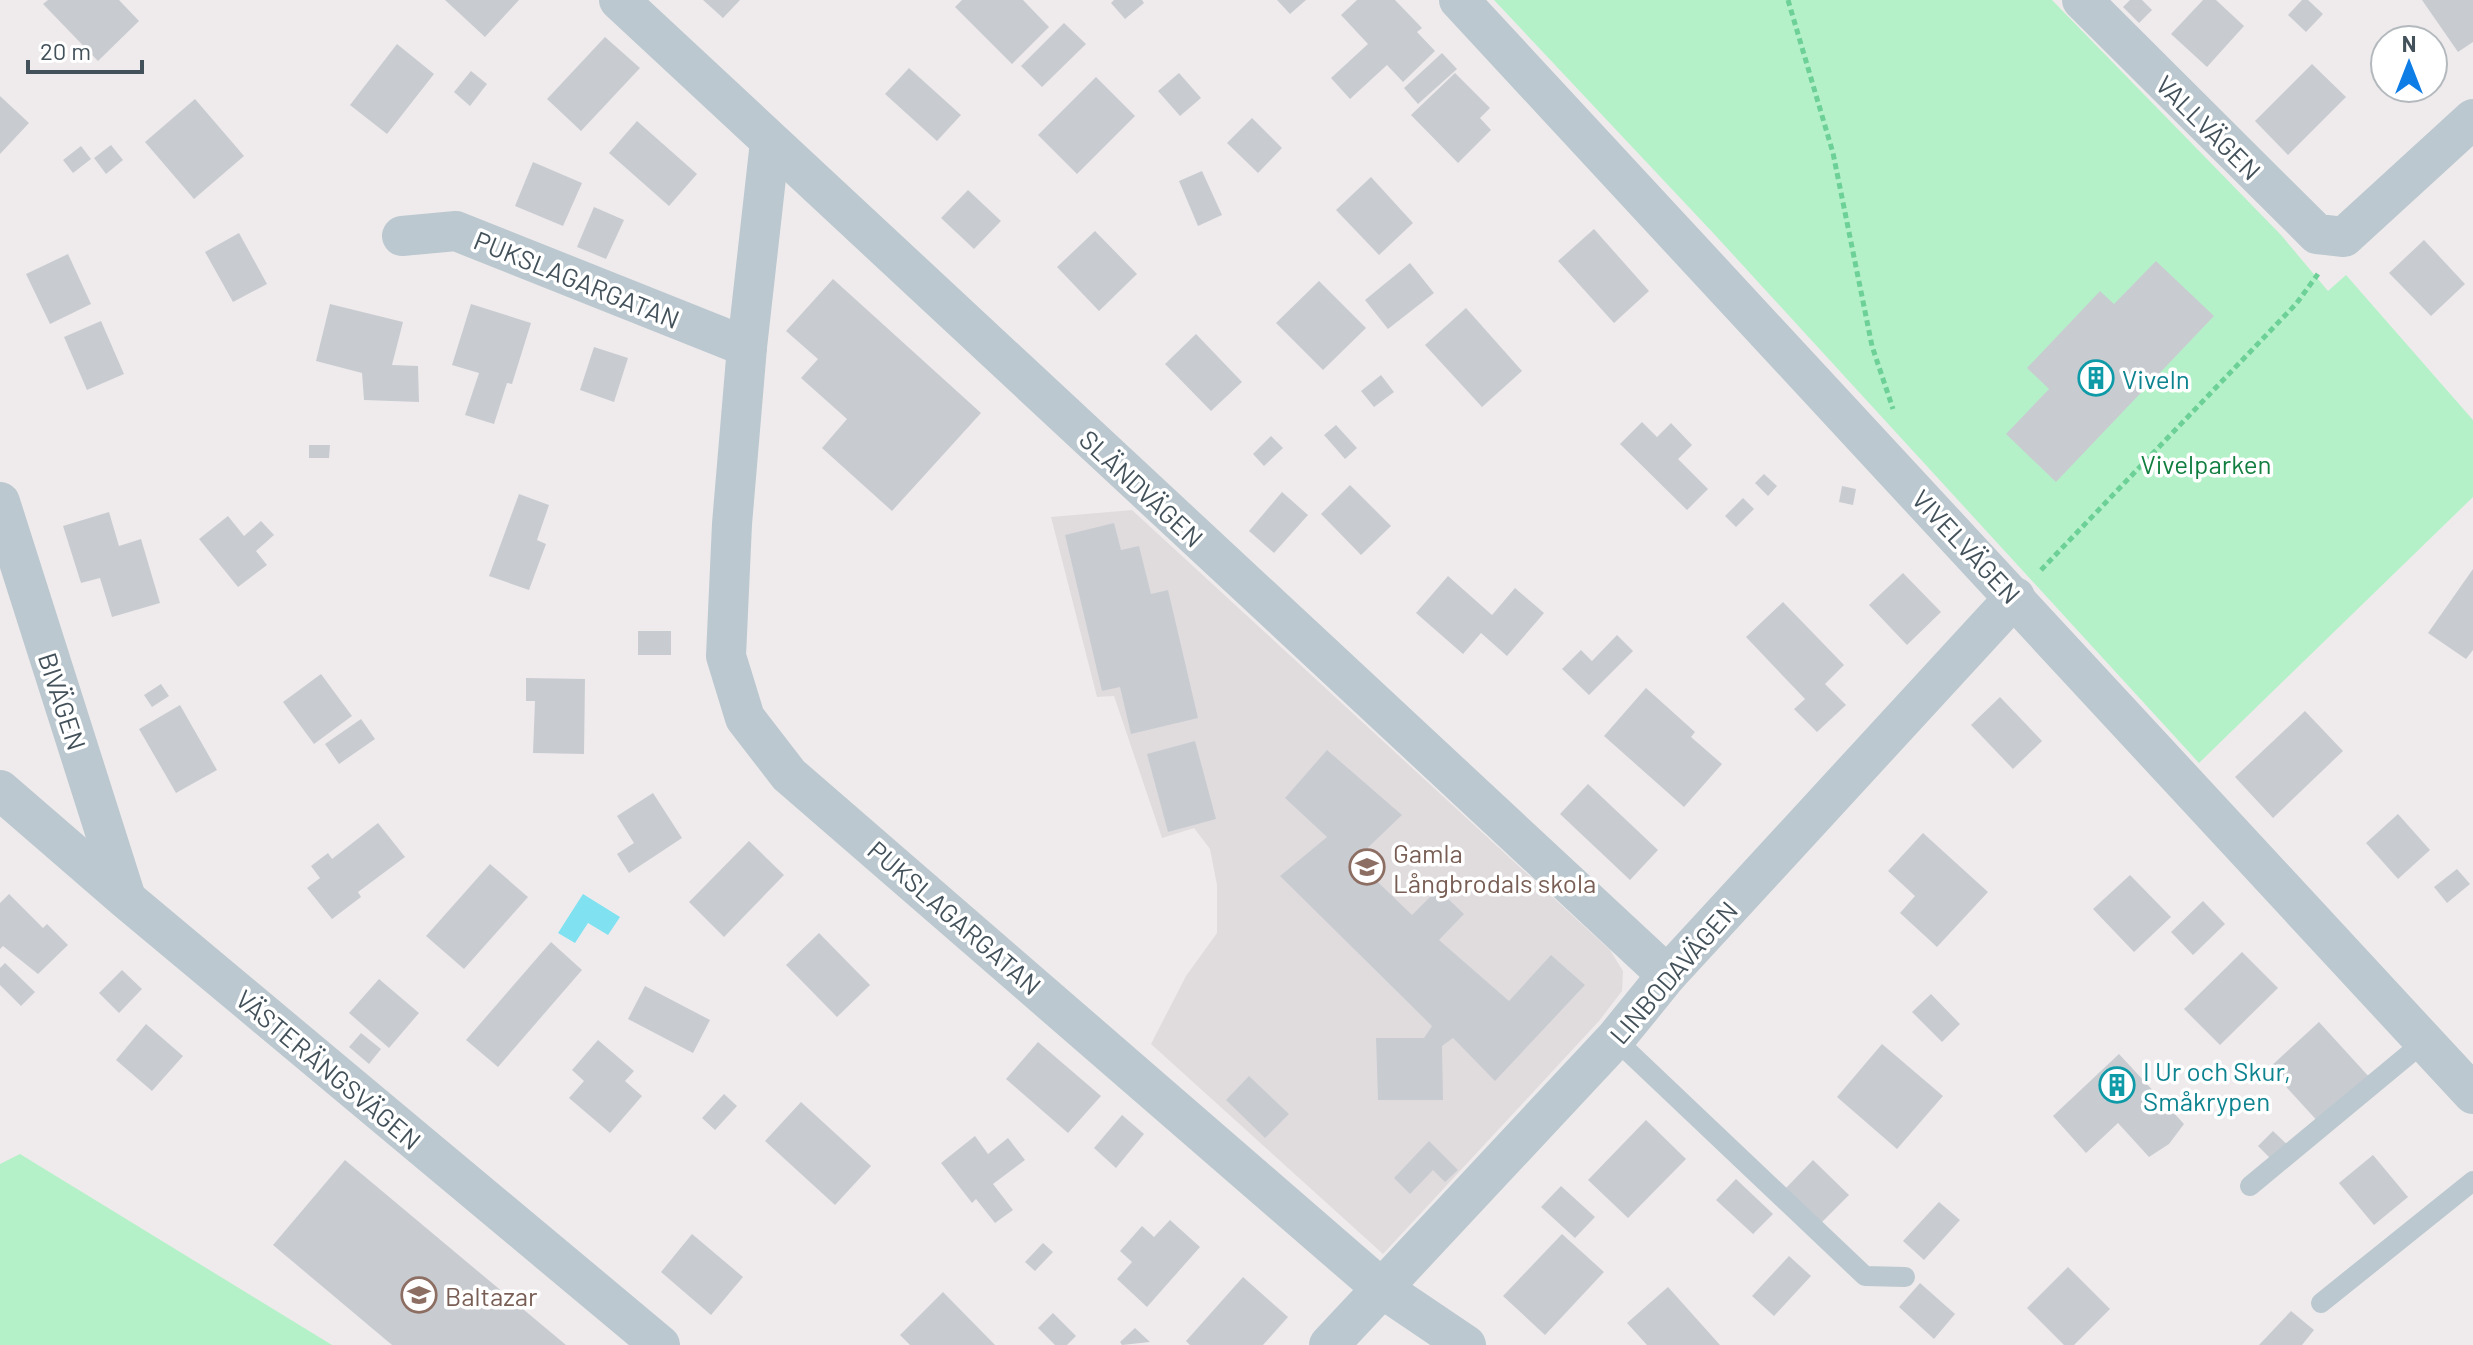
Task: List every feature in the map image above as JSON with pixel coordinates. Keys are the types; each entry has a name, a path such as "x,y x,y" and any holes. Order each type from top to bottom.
{"street":[{"name":"SLÄNDVÄGEN","path":"619,0 1667,975"},
{"name":"VIVELVÄGEN","path":"1459,0 2473,1094"},
{"name":"VALLVÄGEN","path":"2082,0 2317,234 2344,237"},
{"path":"2344,237 2473,119"},
{"name":"PUKSLAGARGATAN","path":"770,142 747,347 732,524 726,656 745,718 789,775 1380,1287 1466,1345"},
{"name":"PUKSLAGARGATAN","path":"402,236 456,231 747,347"},
{"name":"BIVÄGEN","path":"0,502 126,899"},
{"name":"LINBODAVÄGEN","path":"1329,1345 1615,1039 1667,975 2015,597"},
{"name":"VÄSTERÄNGSVÄGEN","path":"0,790 660,1345"}],"lane":[{"path":"1615,1039 1865,1276 1905,1277"},
{"path":"2250,1186 2425,1041"},
{"path":"2321,1303 2473,1181"}],"path":[{"path":"1788,0 1833,153 1872,346 1907,444 1890,465"},
{"path":"2015,597 2296,304 2344,237"}],"shaded area":[{"name":"Gamla Långbrodals skola","path":"1132,510 1610,950 1623,971 1622,991 1599,1021 1383,1254 1151,1044 1186,976 1217,933 1217,885 1210,849 1194,828 1162,838 1114,696 1097,697 1051,517"}],"green space":[{"name":"Vivelparken","path":"1494,0 2052,0 2281,235 2328,291 2346,275 2473,420 2473,497 2199,763 1715,235"},
{"path":"20,1154 332,1345 0,1345 0,1164"}],"water":[{"path":"583,894 620,917 608,935 588,923 575,943 558,933"}],"building":[{"path":"48,0 119,0 139,21 98,61 43,4"},
{"path":"445,0 519,0 485,37"},
{"path":"703,0 740,0 723,18"},
{"path":"962,0 1023,0 1049,27 1012,64 955,7"},
{"path":"1114,0 1142,0 1144,3 1125,19 1111,3"},
{"path":"1277,0 1306,0 1290,14"},
{"path":"1357,0 1395,0 1422,28 1417,32 1435,51 1403,82 1387,65 1350,99 1331,78 1368,44 1341,15"},
{"path":"2130,0 2142,0 2152,10 2139,23 2123,7"},
{"path":"2203,0 2216,0 2244,26 2207,67 2171,34"},
{"path":"2302,0 2308,0 2323,14 2306,32 2288,15"},
{"path":"2422,0 2473,0 2473,42 2458,52 2449,39 2449,24 2439,24"},
{"path":"1064,23 1086,44 1042,87 1021,66"},
{"path":"605,37 640,68 581,131 547,99"},
{"path":"397,44 434,74 387,134 350,105"},
{"path":"1442,53 1457,69 1418,104 1404,88"},
{"path":"2312,64 2346,97 2288,155 2255,121"},
{"path":"909,68 961,115 937,141 885,94"},
{"path":"471,71 487,84 470,106 454,92"},
{"path":"1179,73 1201,98 1180,116 1158,91"},
{"path":"1455,73 1490,108 1480,118 1491,130 1458,163 1411,115"},
{"path":"1096,77 1135,116 1077,174 1038,135"},
{"path":"0,96 29,123 0,154"},
{"path":"195,99 244,156 194,199 145,142"},
{"path":"1252,118 1282,148 1258,173 1227,143"},
{"path":"637,121 697,174 669,206 609,153"},
{"path":"111,145 123,160 106,174 94,158"},
{"path":"81,146 91,159 73,173 63,160"},
{"path":"533,162 582,183 563,226 515,206"},
{"path":"1202,171 1222,215 1198,226 1179,181"},
{"path":"1371,177 1413,223 1379,255 1336,210"},
{"path":"968,190 1001,221 974,249 941,218"},
{"path":"594,207 624,220 606,259 577,247"},
{"path":"1594,229 1649,291 1614,323 1558,261"},
{"path":"1095,231 1137,274 1099,311 1057,267"},
{"path":"239,233 267,284 233,302 205,252"},
{"path":"2424,240 2465,284 2431,316 2389,273"},
{"path":"68,254 91,304 50,324 26,274"},
{"name":"Viveln","path":"2156,261 2214,316 2056,482 2006,434 2049,389 2027,368 2100,291 2114,304"},
{"path":"1410,263 1434,293 1388,329 1365,300"},
{"path":"833,279 981,413 892,511 822,448 847,419 801,378 818,359 786,331"},
{"path":"1319,281 1366,328 1323,370 1276,323"},
{"path":"330,304 403,322 392,365 418,366 419,402 364,400 362,373 316,361"},
{"path":"471,304 531,323 512,384 507,383 494,424 465,415 479,373 452,365"},
{"path":"1466,308 1522,371 1482,407 1425,345"},
{"path":"101,321 124,374 87,390 64,337"},
{"path":"1196,334 1242,382 1211,411 1165,364"},
{"path":"594,347 628,358 614,402 580,390"},
{"path":"1381,375 1394,392 1374,407 1361,391"},
{"path":"1642,422 1657,437 1671,423 1692,445 1678,459 1708,489 1687,510 1620,444"},
{"path":"1336,425 1357,448 1345,459 1324,435"},
{"path":"1271,436 1283,448 1264,466 1253,454"},
{"path":"309,445 330,445 329,458 309,458"},
{"path":"1764,474 1777,486 1768,496 1755,483"},
{"path":"1350,485 1391,526 1361,555 1321,514"},
{"path":"1842,486 1856,489 1853,505 1839,502"},
{"path":"1282,492 1308,515 1274,553 1249,531"},
{"path":"519,494 549,505 537,540 546,544 529,590 489,576"},
{"path":"1743,498 1754,509 1736,527 1725,516"},
{"path":"109,512 119,546 141,539 160,603 112,617 100,578 81,583 63,526"},
{"path":"228,516 244,536 261,521 274,535 256,551 267,565 238,587 199,539"},
{"path":"1114,523 1121,550 1139,546 1151,594 1168,590 1198,718 1131,734 1120,687 1102,691 1065,535"},
{"path":"2473,569 2473,650 2466,659 2428,633"},
{"path":"1903,573 1941,612 1907,645 1869,605"},
{"path":"1448,576 1492,615 1515,588 1544,613 1507,656 1481,633 1463,654 1416,613"},
{"path":"1783,602 1844,665 1825,684 1846,705 1817,732 1794,709 1805,699 1746,637"},
{"path":"638,631 671,631 671,655 638,655"},
{"path":"1617,635 1633,651 1589,695 1562,669 1581,650 1592,661"},
{"path":"321,674 352,716 314,744 283,702"},
{"path":"526,678 585,679 584,754 533,753 535,701 526,701"},
{"path":"161,684 169,696 152,707 144,695"},
{"path":"1646,688 1695,732 1691,737 1722,764 1684,807 1604,736"},
{"path":"2000,697 2042,741 2013,769 1971,725"},
{"path":"180,705 217,770 176,793 139,729"},
{"path":"2305,711 2343,751 2273,818 2235,777"},
{"path":"361,719 375,739 339,764 325,744"},
{"path":"1195,741 1216,819 1168,832 1147,754"},
{"path":"1327,750 1402,815 1355,860 1412,915 1438,889 1464,914 1439,940 1509,1001 1551,955 1585,985 1495,1081 1453,1038 1442,1046 1443,1100 1378,1100 1376,1038 1424,1038 1432,1026 1280,876 1327,837 1285,798"},
{"path":"1588,784 1658,850 1630,880 1560,814"},
{"path":"653,793 682,838 629,873 617,854 634,843 617,816"},
{"path":"2398,814 2430,850 2398,879 2366,843"},
{"path":"378,823 405,857 358,892 361,897 332,919 307,888 320,878 311,866 328,853 332,859"},
{"path":"1923,833 1988,892 1937,947 1900,913 1915,896 1888,871"},
{"path":"749,841 784,875 724,937 689,902"},
{"path":"490,864 528,897 464,969 426,936"},
{"path":"2457,869 2470,884 2447,903 2434,887"},
{"path":"2130,875 2171,917 2134,952 2093,909"},
{"path":"9,894 43,928 47,924 68,945 38,974 3,946 0,949 0,903"},
{"path":"2203,901 2225,924 2193,955 2171,932"},
{"path":"819,933 870,985 837,1017 786,965"},
{"path":"551,942 582,970 498,1067 466,1040"},
{"path":"2242,952 2278,988 2220,1045 2184,1009"},
{"path":"5,963 35,992 21,1006 0,985 0,968"},
{"path":"122,970 142,989 119,1013 99,993"},
{"path":"379,979 419,1013 389,1048 349,1013"},
{"path":"645,986 710,1020 693,1053 628,1019"},
{"path":"1931,994 1960,1024 1942,1042 1912,1012"},
{"path":"2319,1022 2371,1079 2321,1125 2269,1068"},
{"path":"146,1024 183,1056 152,1091 116,1060"},
{"path":"361,1033 381,1049 369,1064 349,1047"},
{"path":"598,1040 634,1071 625,1081 642,1096 610,1133 569,1098 584,1081 572,1070"},
{"path":"1038,1042 1101,1096 1068,1133 1006,1079"},
{"path":"1882,1044 1943,1096 1897,1149 1837,1097"},
{"name":"I Ur och Skur, Småkrypen","path":"2119,1054 2184,1124 2169,1144 2149,1157 2118,1123 2086,1153 2053,1116"},
{"path":"1249,1076 1289,1114 1265,1138 1226,1100"},
{"path":"724,1094 737,1106 715,1130 702,1118"},
{"path":"801,1102 871,1166 835,1205 765,1141"},
{"path":"1122,1115 1144,1134 1116,1168 1094,1148"},
{"path":"1646,1120 1686,1159 1628,1218 1588,1180"},
{"path":"2273,1131 2291,1148 2275,1163 2258,1146"},
{"path":"975,1136 988,1154 1008,1138 1025,1160 993,1184 1013,1210 995,1223 976,1199 972,1203 941,1163"},
{"path":"1429,1141 1458,1170 1445,1182 1433,1170 1410,1194 1394,1178"},
{"path":"2373,1155 2408,1197 2374,1225 2339,1183"},
{"name":"Baltazar","path":"345,1160 566,1345 392,1345 273,1245"},
{"path":"1813,1160 1849,1195 1821,1223 1786,1188"},
{"path":"1736,1179 1773,1214 1753,1234 1716,1200"},
{"path":"1561,1186 1595,1217 1575,1238 1541,1207"},
{"path":"1939,1202 1960,1220 1924,1260 1903,1241"},
{"path":"1170,1220 1200,1247 1147,1307 1117,1279 1132,1262 1120,1251 1142,1226 1154,1237"},
{"path":"692,1234 743,1277 711,1315 661,1272"},
{"path":"1562,1234 1604,1272 1545,1335 1503,1296"},
{"path":"1043,1243 1053,1252 1035,1271 1025,1262"},
{"path":"1789,1256 1811,1276 1774,1316 1752,1296"},
{"path":"2068,1267 2110,1309 2074,1345 2064,1345 2027,1308"},
{"path":"1243,1277 1288,1317 1263,1345 1190,1345 1186,1341"},
{"path":"1920,1283 1955,1314 1934,1339 1899,1307"},
{"path":"1668,1287 1720,1345 1647,1345 1627,1323"},
{"path":"943,1292 995,1345 910,1345 900,1335"},
{"path":"2291,1311 2314,1330 2302,1345 2259,1345"},
{"path":"1053,1313 1076,1336 1067,1345 1055,1345 1038,1328"},
{"path":"1135,1328 1150,1342 1122,1345 1120,1342"}],"place":[{"name":"Viveln","path":"2096,378"},
{"name":"Gamla Långbrodals skola","path":"1367,867"},
{"name":"I Ur och Skur, Småkrypen","path":"2117,1085"},
{"name":"Baltazar","path":"419,1295"}]}
